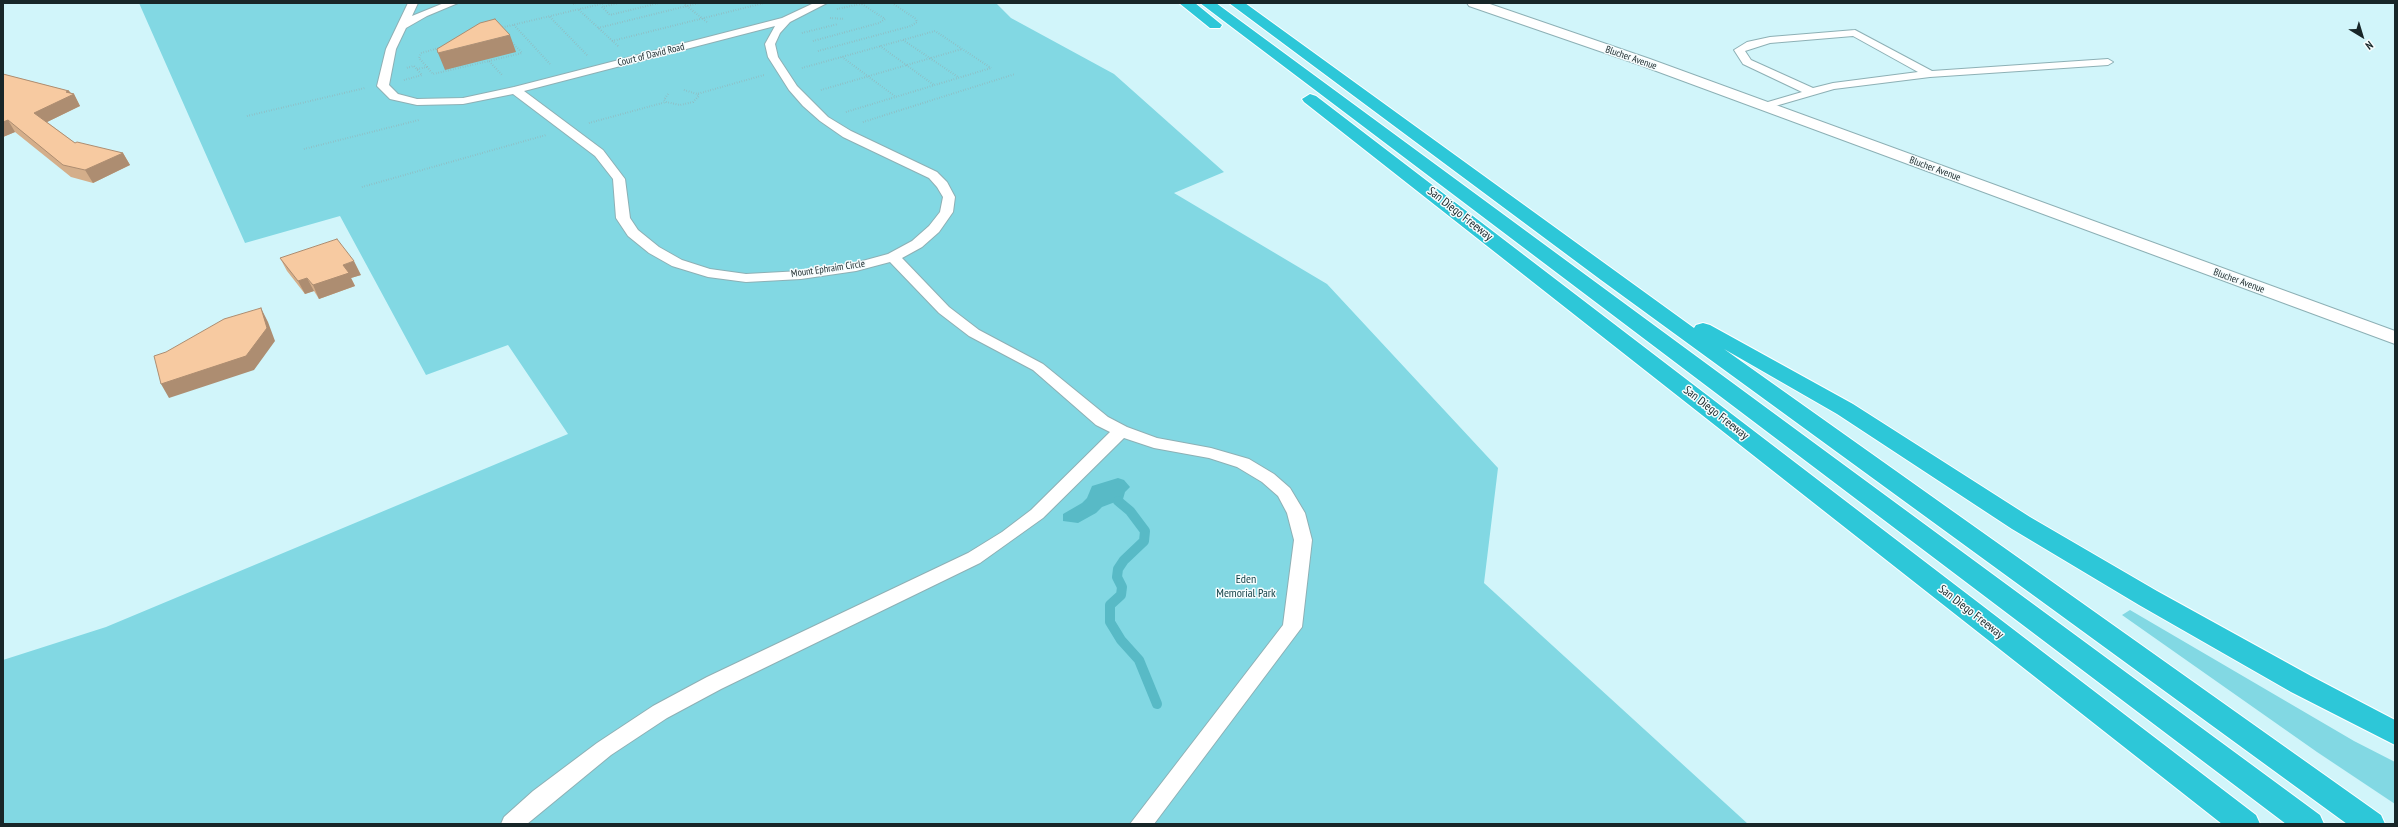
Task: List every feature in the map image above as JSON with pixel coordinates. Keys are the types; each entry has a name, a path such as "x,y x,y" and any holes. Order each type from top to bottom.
{"highway":[{"name":"San Diego Freeway","path":"1186,3 2245,824"},
{"path":"1207,3 2309,824"},
{"path":"1236,3 1608,276 2370,824"},
{"path":"1608,276 1845,409 2021,523 2148,598 2301,684 2395,733"}],"street":[{"name":"Blucher Avenue","path":"1474,3 1765,106 2395,338"}],"lane":[{"path":"384,83 392,49 413,3"},
{"path":"401,27 423,14 453,3"},
{"name":"Court of David Road","path":"384,83 383,86 394,97 417,102 463,101 563,78 786,20 821,4"},
{"path":"771,41 775,32 786,20"},
{"path":"1812,92 1747,62 1739,50 1751,44 1770,40 1855,33 1930,74"},
{"name":"Mount Ephraim Circle","path":"515,90 599,154 619,179 623,218 633,233 654,250 677,264 708,273 746,278 856,267 893,257 917,244 934,229 946,212 949,197 944,185 933,175 840,129 824,119 800,96 783,72 773,57 771,41"},
{"path":"1765,106 1812,92 1869,81 1930,74 2108,62"},
{"path":"893,257 944,310 974,334 1038,367 1066,388 1081,405 1122,432 1154,443 1211,453 1243,463 1268,478 1284,492 1296,513 1303,540 1292,627 1141,824"},
{"path":"512,824 541,798 604,749 660,712 714,683 953,568 1008,536 1037,514 1122,432"}],"path":[{"path":"573,4 577,3"},
{"path":"503,32 500,28 605,3 608,6"},
{"path":"619,3 602,7 610,15 659,3"},
{"path":"683,3 705,21"},
{"path":"598,28 699,3"},
{"path":"612,41 764,3"},
{"path":"821,4 839,10 865,3"},
{"path":"818,52 910,26 917,22 916,19 892,3"},
{"path":"813,41 879,23 885,19 862,4"},
{"path":"579,10 622,50"},
{"path":"550,16 590,58"},
{"path":"771,41 838,24"},
{"path":"514,25 563,78"},
{"path":"684,90 697,94 842,57 935,31 991,68 824,119"},
{"path":"442,48 420,53 419,58 433,74 522,53 508,38"},
{"path":"903,40 958,78"},
{"path":"880,46 934,85"},
{"path":"800,96 962,49"},
{"path":"842,57 896,97"},
{"path":"489,61 502,75"},
{"path":"417,69 427,67"},
{"path":"840,129 1015,74"},
{"path":"247,116 384,83"},
{"path":"666,102 664,100 668,94"},
{"path":"362,187 666,102 673,105 686,104 697,99 697,94"},
{"path":"304,149 324,144"}],"green space":[{"name":"Eden Memorial Park","path":"139,3 996,3 1011,18 1114,74 1224,172 1174,193 1327,284 1498,468 1484,583 1748,824 3,824 3,660 106,627 568,434 508,345 426,375 340,216 245,243"},
{"path":"2130,610 2354,741 2395,762 2395,804 2317,752 2122,615"}],"shaded area":[{"path":"1118,478 1124,480 1130,487 1125,492 1123,499 1102,507 1096,513 1078,523 1063,521 1063,514 1082,503 1087,498 1092,486"}],"building":[{"path":"495,19 510,35 438,53 437,49 480,23"},
{"path":"3,74 69,91 66,92 74,94 34,113 75,143 77,142 123,153 85,170 63,165 8,120 3,122"},
{"path":"337,239 354,261 343,265 349,273 313,285 307,278 298,281 280,258"},
{"path":"261,308 267,328 246,356 161,384 154,356 166,352 224,319"}],"waterway":[{"path":"1118,501 1130,511 1145,531 1144,541 1124,560 1118,569 1117,577 1122,587 1121,595 1110,605 1110,622 1121,640 1139,660 1157,704"}]}
